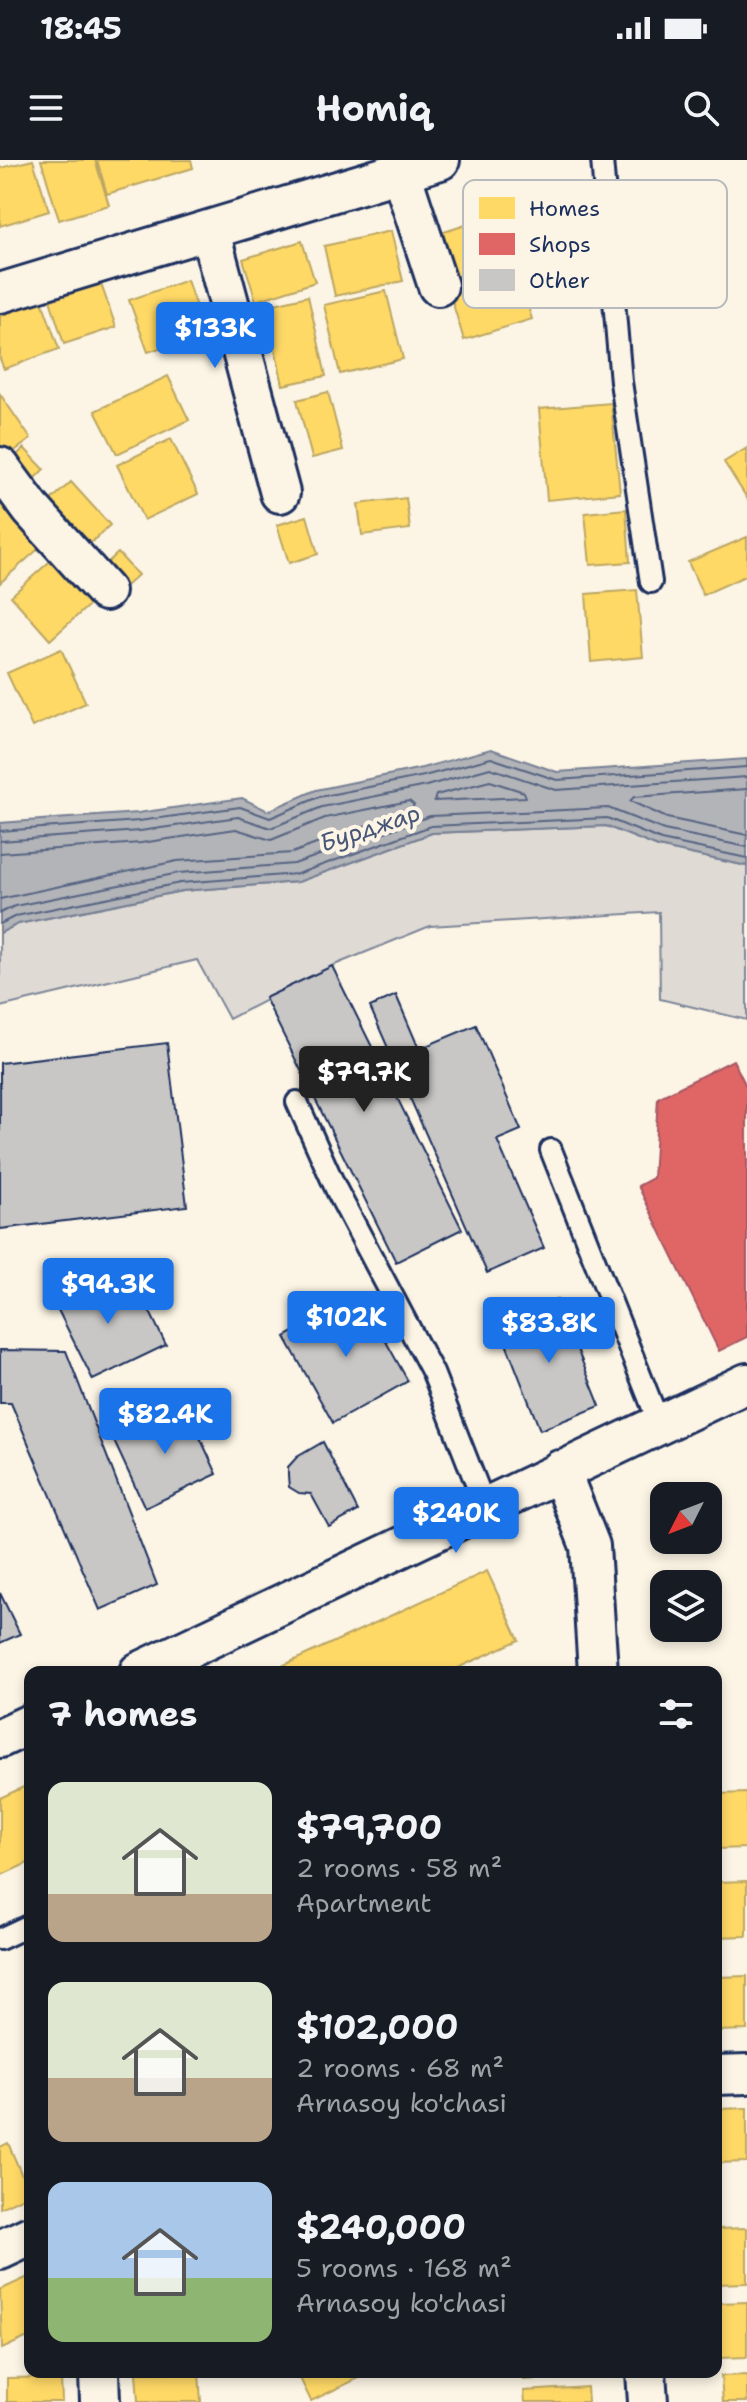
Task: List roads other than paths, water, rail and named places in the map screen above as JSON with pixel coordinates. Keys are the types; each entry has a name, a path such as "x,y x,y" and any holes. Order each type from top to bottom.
{"street":[{"path":"0,293 440,160"},
{"path":"401,173 438,286"},
{"path":"210,232 280,493"},
{"path":"0,467 31,509 105,591"},
{"path":"152,1666 747,1383"},
{"path":"560,1470 590,1546 598,1666"},
{"path":"0,1738 24,1727"},
{"path":"722,2075 747,2074"},
{"path":"0,2250 24,2239"},
{"path":"99,2378 100,2402"},
{"path":"646,2378 648,2402"}],"lane":[{"path":"602,160 604,180"},
{"path":"615,308 621,382 651,582"},
{"path":"297,1102 337,1191 433,1373 485,1506"},
{"path":"551,1150 659,1423"},
{"path":"0,1939 24,1928"}],"water":[{"name":"Бурджар","path":"491,749 557,772 747,759 747,866 658,847 606,826 432,833 298,882 182,891 18,924 0,933 0,823 138,813 242,798 268,811 316,790 422,768"}]}
